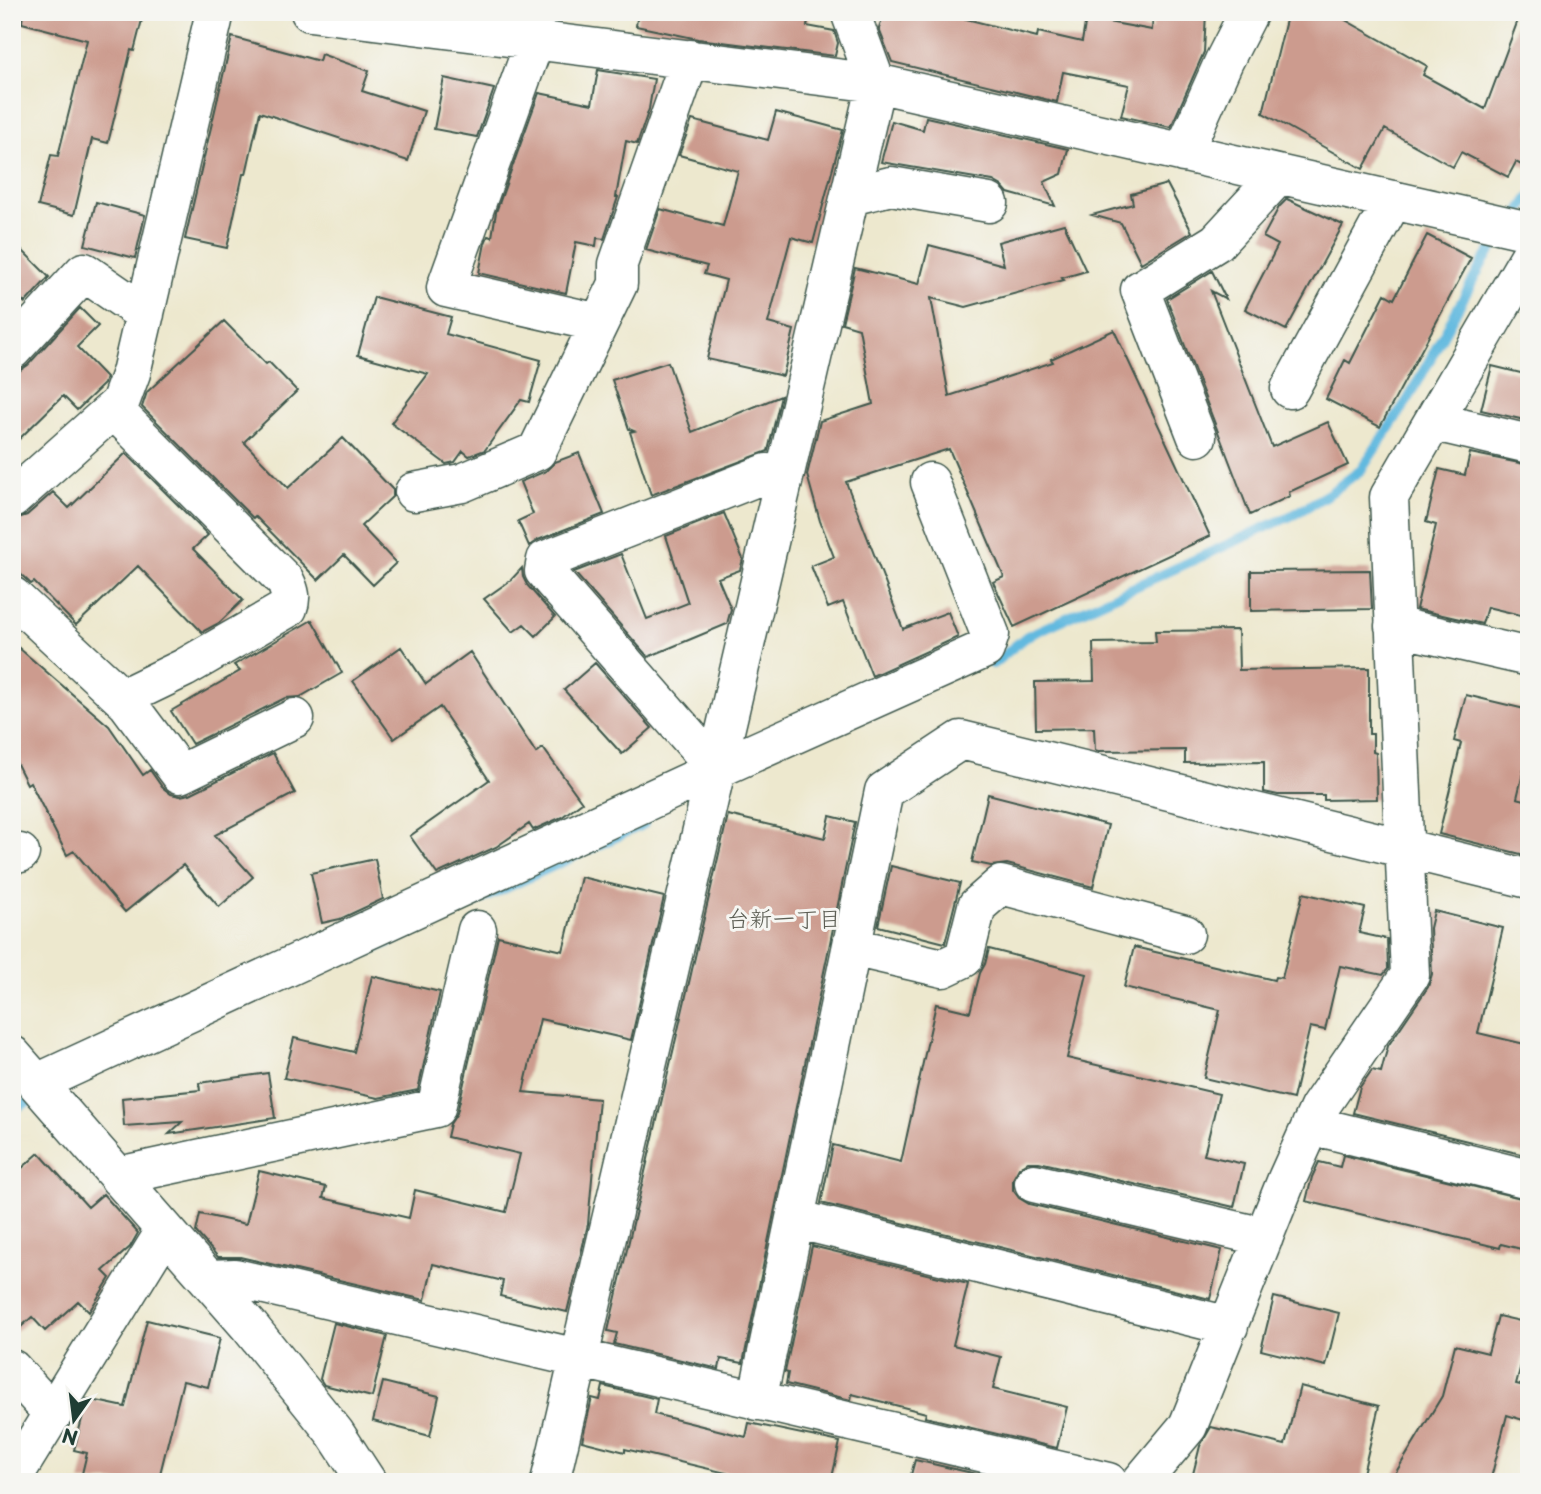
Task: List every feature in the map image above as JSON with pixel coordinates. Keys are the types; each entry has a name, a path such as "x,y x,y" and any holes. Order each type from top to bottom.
{"street":[{"path":"12,499 120,403 131,373 215,12"},
{"path":"310,12 876,83 1529,231"},
{"path":"550,1482 876,83 850,12"},
{"path":"1183,153 1248,12"},
{"path":"535,40 446,288 599,323"},
{"path":"414,492 462,483 537,451 618,284 618,264 690,60"},
{"path":"1197,437 1140,290 1217,242 1279,175"},
{"path":"850,196 891,186 989,203"},
{"path":"1290,389 1393,200"},
{"path":"1140,1482 1188,1426 1319,1108 1410,975 1389,497 1529,257"},
{"path":"12,350 84,272 145,314"},
{"path":"114,410 285,581 291,600 288,608 184,668 122,698"},
{"path":"1435,422 1529,444"},
{"path":"716,769 544,571 546,560 767,473 785,474"},
{"path":"37,1083 716,769 985,649 990,634 930,482"},
{"path":"12,596 122,698 180,774 295,718"},
{"path":"1394,626 1529,657"},
{"path":"757,1401 884,791 961,740 1529,879"},
{"path":"852,947 943,968 964,958 977,906 1001,885 1185,934"},
{"path":"120,1178 132,1173 436,1108 477,930"},
{"path":"12,1055 210,1279 335,1433 367,1482"},
{"path":"1311,1125 1529,1179"},
{"path":"1034,1183 1264,1237"},
{"path":"795,1219 1229,1326"},
{"path":"12,1479 165,1231"},
{"path":"210,1279 235,1278 1108,1482"},
{"path":"12,1368 53,1414"}],"building":[{"path":"23,12 144,12 134,51 131,50 108,143 92,139 74,215 38,206 51,155 58,156 87,40 22,23"},
{"path":"638,12 810,12 807,26 834,31 838,43 835,56 698,39 636,26"},
{"path":"884,12 939,12 1037,37 1038,32 1082,42 1086,18 1152,30 1153,12 1206,12 1204,52 1171,127 1121,116 1129,85 1063,72 1057,102 892,62 879,29"},
{"path":"1288,12 1331,12 1427,66 1423,75 1485,109 1521,12 1529,12 1529,169 1516,162 1508,177 1461,152 1453,167 1385,129 1363,169 1263,113"},
{"path":"232,37 319,61 321,54 369,71 362,91 424,111 408,161 260,112 227,248 185,239"},
{"path":"598,70 654,79 649,109 637,144 626,141 618,197 604,239 597,238 596,246 576,242 566,293 479,273 485,243 488,236 492,237 496,212 539,93 592,104"},
{"path":"444,78 494,89 477,137 434,129"},
{"path":"776,112 843,130 813,243 791,237 768,323 794,330 783,376 707,359 726,280 704,274 707,266 646,250 660,209 723,226 738,171 679,155 692,120 768,140"},
{"path":"926,117 1068,149 1062,174 1044,182 1055,206 1008,193 993,181 881,162 892,121 923,130"},
{"path":"1167,184 1192,232 1141,263 1121,223 1092,215 1133,204 1131,194"},
{"path":"1287,199 1343,225 1286,330 1245,309 1278,245 1263,237 1279,207"},
{"path":"96,202 145,215 135,258 85,245"},
{"path":"1064,224 1086,271 1062,278 1064,280 966,307 931,298 949,396 1053,362 1051,359 1114,330 1210,536 1014,627 993,582 1004,577 949,449 846,482 903,629 948,612 958,637 872,676 843,602 828,608 811,566 834,557 807,475 820,421 873,404 859,328 842,323 855,268 919,284 929,245 1004,265 998,242"},
{"path":"1427,235 1471,258 1380,427 1326,399 1345,360 1350,363 1385,294 1394,299"},
{"path":"12,240 49,277 25,303 12,290"},
{"path":"1212,271 1226,299 1211,291 1272,447 1328,422 1348,465 1289,492 1290,496 1250,515 1167,299"},
{"path":"374,297 451,317 446,334 541,360 529,402 521,400 485,450 469,456 463,451 455,462 446,464 391,423 428,374 358,355"},
{"path":"80,308 98,326 77,347 106,377 104,384 77,410 63,396 12,446 12,371 19,371 28,365"},
{"path":"224,321 297,391 244,442 288,488 343,438 393,490 393,496 361,526 396,563 373,585 344,555 318,580 142,407 147,392"},
{"path":"668,362 692,432 781,396 768,451 651,495 630,432 634,431 629,429 612,380"},
{"path":"1492,366 1529,375 1529,421 1481,410"},
{"path":"126,453 208,535 193,549 243,600 219,623 202,632 138,566 76,625 34,582 31,584 12,566 12,520 27,515 53,492 69,508"},
{"path":"579,453 604,514 529,546 518,521 533,514 520,482 546,471 555,462"},
{"path":"1470,453 1529,465 1529,617 1487,607 1482,624 1416,609 1436,525 1426,522 1439,469 1465,475"},
{"path":"724,513 743,559 740,570 718,578 731,609 727,624 648,657 574,572 621,554 647,619 688,603 666,536"},
{"path":"522,568 527,585 555,617 536,636 524,624 513,632 484,599 511,580"},
{"path":"1370,570 1372,609 1251,611 1251,571"},
{"path":"312,620 342,673 300,697 285,698 192,744 171,711 240,671 234,665"},
{"path":"1238,630 1239,670 1369,668 1369,734 1373,734 1373,752 1376,753 1377,799 1324,800 1324,795 1278,795 1264,792 1264,762 1185,763 1185,750 1098,751 1095,750 1094,728 1036,729 1035,682 1094,681 1093,643 1156,642 1155,631"},
{"path":"12,642 109,726 143,775 150,770 162,787 171,794 190,794 273,753 295,793 215,835 253,877 219,907 183,865 125,912 74,851 67,855 30,782 27,784 12,754"},
{"path":"401,647 426,684 470,652 536,753 543,748 582,802 562,817 533,830 529,824 496,847 437,874 410,836 489,780 440,707 394,739 353,681"},
{"path":"595,663 652,728 622,754 564,690"},
{"path":"1466,695 1529,710 1529,748 1517,798 1529,801 1529,856 1439,834 1461,743 1454,741"},
{"path":"988,794 1108,825 1093,887 1007,864 991,866 972,862"},
{"path":"728,815 825,838 830,816 855,822 743,1363 721,1359 719,1369 614,1344 617,1333 608,1331"},
{"path":"375,859 383,899 340,919 322,923 311,873"},
{"path":"891,866 960,883 945,943 878,926"},
{"path":"581,877 664,897 631,1040 540,1019 523,1092 599,1099 588,1224 567,1312 500,1296 503,1281 433,1264 425,1300 240,1257 218,1257 196,1232 200,1214 246,1224 259,1171 326,1187 323,1198 409,1218 415,1190 506,1212 520,1154 447,1137 450,1124 457,1113 498,936 563,951"},
{"path":"1303,893 1365,908 1359,933 1387,939 1388,969 1383,975 1340,966 1325,1030 1310,1027 1293,1099 1204,1078 1220,1010 1124,987 1134,947 1274,980 1275,977 1282,978"},
{"path":"1434,911 1503,928 1478,1033 1529,1045 1529,1156 1353,1113 1360,1087 1372,1070 1381,1072 1388,1046 1428,987 1432,974 1430,928"},
{"path":"989,949 1087,974 1067,1058 1219,1094 1204,1155 1244,1164 1234,1207 1039,1162 1028,1162 1019,1168 1013,1179 1013,1190 1029,1204 1222,1250 1210,1299 821,1203 833,1145 901,1162 936,1004 970,1012"},
{"path":"372,976 440,992 418,1090 378,1098 284,1078 294,1038 354,1052"},
{"path":"268,1073 275,1118 169,1134 182,1122 124,1126 122,1098 200,1090 199,1083"},
{"path":"39,1153 88,1207 103,1194 138,1233 130,1247 103,1271 110,1278 89,1312 78,1301 45,1331 32,1317 12,1335 12,1177"},
{"path":"1343,1155 1529,1200 1529,1251 1501,1244 1500,1248 1306,1201 1319,1162 1340,1167"},
{"path":"812,1246 968,1284 953,1345 1001,1357 993,1389 1067,1407 1057,1448 925,1417 926,1413 852,1394 851,1400 786,1384 788,1373 785,1372"},
{"path":"1274,1297 1339,1313 1326,1366 1261,1350"},
{"path":"1498,1316 1529,1323 1529,1335 1516,1384 1529,1387 1529,1396 1523,1420 1507,1415 1490,1482 1390,1482 1442,1396 1455,1345 1488,1353"},
{"path":"147,1320 220,1338 208,1387 183,1381 158,1482 80,1482 87,1453 74,1450 87,1399 125,1407"},
{"path":"334,1323 387,1336 372,1397 324,1385 320,1379"},
{"path":"383,1382 439,1396 430,1436 373,1421"},
{"path":"603,1386 657,1399 654,1414 746,1437 749,1423 840,1442 831,1482 764,1482 582,1441 592,1398 600,1400"},
{"path":"1300,1386 1379,1406 1361,1482 1191,1482 1200,1446 1211,1427 1285,1445"},
{"path":"915,1460 994,1478 1010,1482 909,1482"}],"waterway":[{"path":"1513,221 1529,198"},
{"path":"993,664 1027,636 1295,514 1361,470 1409,398 1483,262 1503,234"},
{"path":"354,958 644,824"},
{"path":"12,1109 38,1098"}],"district":[{"name":"台新一丁目","path":"784,917"}]}
